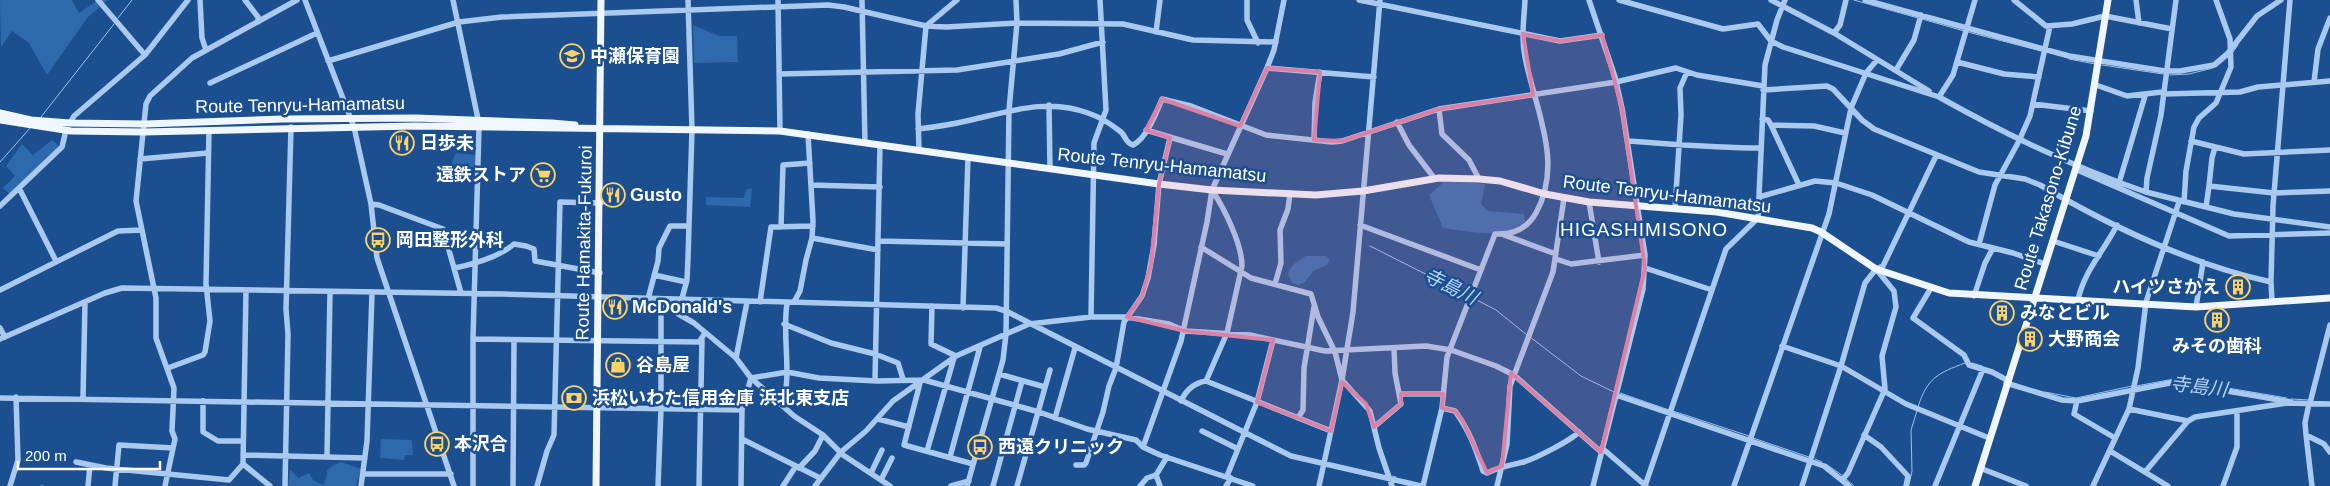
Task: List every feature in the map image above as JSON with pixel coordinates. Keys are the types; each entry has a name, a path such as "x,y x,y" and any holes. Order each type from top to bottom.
{"main road":[{"name":"Route Hamakita-Fukuroi","path":"596,486 601,203 601,0"},
{"name":"Route Takasono-Kibune","path":"1975,486 2076,167 2096,85 2108,0"},
{"name":"Route Tenryu-Hamamatsu","path":"0,113 29,123"},
{"name":"Route Tenryu-Hamamatsu","path":"0,120 42,124 145,124 282,118 478,119 552,122 600,128"},
{"name":"Route Tenryu-Hamamatsu","path":"42,124 66,130 143,132 291,127 600,128 780,132 808,134 1159,184 1212,190 1290,193 1338,194 1435,179 1479,179 1500,181 1545,194 1589,202 1758,218 1821,232 1876,269 1949,293 1974,296 2034,296 2196,307 2330,298"}],"street":[{"path":"98,0 145,54"},
{"path":"70,123 74,116 145,54 188,0"},
{"path":"200,0 202,38 206,50"},
{"path":"245,0 258,17 258,22"},
{"path":"165,486 175,439 172,431 173,382 156,338 157,306 136,201 146,104 150,96 192,58 297,0"},
{"path":"305,0 354,127 371,204 377,258 454,486"},
{"path":"453,0 478,119"},
{"path":"678,313 686,282 688,258 692,130 688,0"},
{"path":"862,0 865,143"},
{"path":"919,151 918,129 921,71 926,26 957,0"},
{"path":"951,486 968,483 999,374 1006,334 1008,110 1017,23 1016,0"},
{"path":"1091,317 1094,143 1103,119 1106,101 1100,0"},
{"path":"1156,32 1160,0"},
{"path":"1247,0 1247,20 1258,43"},
{"path":"1143,447 1181,341 1212,190 1267,68 1276,42 1284,0"},
{"path":"1359,0 1380,2 1560,42 1602,35"},
{"path":"661,302 681,298 747,302 996,308 1006,311 1244,434 1291,456 1422,486 1442,408 1447,357 1495,234 1504,234 1524,228 1532,219 1545,194 1549,149 1524,57 1523,34 1526,0"},
{"path":"1589,0 1616,82 1628,142 1646,268 1637,314 1593,486"},
{"path":"1619,0 1723,29 1758,24 1771,41 1789,49 1936,96"},
{"path":"1771,0 1784,3 1936,96 2076,167 2176,214 2230,236 2330,233"},
{"path":"1834,33 1840,25 1846,0"},
{"path":"1866,0 2045,51 2165,73 2214,65 2222,60 2231,52 2256,16 2281,0"},
{"path":"1936,96 1953,75 1975,0"},
{"path":"2014,0 2046,26 2072,24 2105,16 2172,29"},
{"path":"2136,0 2139,23"},
{"path":"2146,192 2147,178 2161,115 2176,0"},
{"path":"2093,486 2129,409 2146,305 2176,214 2182,202 2191,141 2198,120 2215,104 2228,77 2231,52 2230,39 2216,0"},
{"path":"2272,301 2272,220 2290,1"},
{"path":"1319,486 1348,350 1380,2"},
{"path":"328,61 459,22 502,17 688,10 778,3 828,5 926,26 946,27 1017,23 1123,24 1193,40 1276,42"},
{"path":"778,3 780,132"},
{"path":"815,486 841,452 878,419 893,401 955,357 1029,324 1091,317 1127,317 1169,324 1182,330 1227,333 1272,340 1307,349 1336,352 1435,346 1451,350 1496,366 1514,375 1645,486 1726,249 1758,218 1765,65 1784,3"},
{"path":"1896,70 1914,40 1921,17"},
{"path":"2314,82 2318,49 2330,18"},
{"path":"1979,244 1995,185 2020,139 2033,104 2050,26"},
{"path":"210,83 317,33"},
{"path":"779,74 958,70 1059,54 1102,42"},
{"path":"1734,486 1821,232 1829,214 1851,108 1866,73 1876,60"},
{"path":"1957,62 2004,74 2039,77"},
{"path":"1267,68 1374,77"},
{"path":"918,129 971,120 1008,110 1049,105 1070,107 1103,119 1122,134 1129,144 1133,145 1139,142 1162,100 1191,106 1240,126 1277,137 1342,141 1439,109 1616,82 1676,68 1763,88 1827,86 1874,129 1979,172 2032,182 2164,249 2271,282"},
{"path":"1314,140 1320,72"},
{"path":"1675,209 1680,88 1687,72"},
{"path":"2096,85 2124,96 2145,96 2163,93 2222,92 2330,81"},
{"path":"2119,183 2145,96"},
{"path":"2033,104 2091,111"},
{"path":"1049,105 1050,169"},
{"path":"1439,109 1442,134 1469,160 1479,179"},
{"path":"1762,119 1768,120 1771,125 1799,185"},
{"path":"1397,122 1410,145 1435,179"},
{"path":"1771,125 1814,126 1845,133"},
{"path":"285,486 291,127"},
{"path":"473,486 473,339 479,128"},
{"path":"0,206 62,147 66,130"},
{"path":"168,368 203,355 205,352 210,321 206,289 209,130"},
{"path":"1146,130 1227,154"},
{"path":"794,302 800,291 813,226 808,134"},
{"path":"1076,465 1084,466 1086,463 1116,368 1124,322 1142,296 1148,278 1154,245 1159,184 1170,138"},
{"path":"2191,141 2244,154 2330,150"},
{"path":"1628,142 1679,143 1723,148 1760,148"},
{"path":"875,380 880,145"},
{"path":"2206,207 2215,147"},
{"path":"140,159 208,153"},
{"path":"1802,486 1841,366 1865,283 1876,269 1882,266 1936,156"},
{"path":"964,308 968,157"},
{"path":"781,227 783,165 810,163"},
{"path":"2076,167 2146,192 2182,202 2272,220 2330,228"},
{"path":"1759,197 1815,181 1836,183 1872,195 1908,214 1979,244 2044,264"},
{"path":"811,185 880,187"},
{"path":"2209,186 2274,192 2330,191"},
{"path":"19,188 56,261"},
{"path":"1206,381 1227,333 1241,272 1242,258 1229,221 1212,190"},
{"path":"1275,284 1281,263 1280,230 1288,209 1290,193"},
{"path":"1497,486 1508,438 1510,386 1556,257 1564,198"},
{"path":"537,486 554,435 560,202 601,203"},
{"path":"1589,202 1598,262"},
{"path":"371,204 379,205 443,229 461,294"},
{"path":"648,299 658,248 670,226 688,226"},
{"path":"760,302 771,227 813,226"},
{"path":"1360,226 1481,270"},
{"path":"2078,300 2084,279 2117,226"},
{"path":"0,290 118,231 141,230"},
{"path":"1504,234 1571,264 1645,255"},
{"path":"812,238 878,250"},
{"path":"878,241 966,245 1007,244"},
{"path":"2053,241 2099,256"},
{"path":"454,268 507,250 514,244 534,249 535,261 600,273"},
{"path":"1200,247 1251,278 1311,294 1318,317 1336,352 1342,380 1366,404 1392,486"},
{"path":"1974,296 1985,263 1994,248"},
{"path":"2196,307 2203,262"},
{"path":"1646,268 1712,290"},
{"path":"1843,478 1884,392 1882,356 1896,307 1894,292 1876,269"},
{"path":"654,275 686,282"},
{"path":"0,328 3,338 105,293 122,288 648,299 661,302 705,333 736,358 752,378 794,416 823,435 841,452 889,486"},
{"path":"1931,288 1913,318 1964,354 1968,363 2007,382 2062,400 2077,401 2134,387 2175,382 2291,402"},
{"path":"230,480 243,464 246,290"},
{"path":"327,457 330,292"},
{"path":"361,486 369,404 372,293"},
{"path":"83,398 85,302"},
{"path":"658,486 662,409 661,302"},
{"path":"736,358 747,302"},
{"path":"783,405 787,391 784,324 788,303"},
{"path":"1298,418 1303,410 1304,368 1314,305"},
{"path":"932,306 931,344 955,357"},
{"path":"784,324 831,343 898,362 903,379"},
{"path":"2312,486 2305,423 2330,325"},
{"path":"699,486 702,340 705,333"},
{"path":"473,339 660,342 699,342 702,340"},
{"path":"513,486 514,340"},
{"path":"1226,486 1238,449 1257,402 1272,340"},
{"path":"1782,346 1841,366 1917,409 1989,438"},
{"path":"950,457 980,347"},
{"path":"1055,418 1075,348"},
{"path":"1374,427 1402,404 1395,373 1394,348"},
{"path":"927,451 955,357"},
{"path":"1935,486 1983,369"},
{"path":"1017,486 1050,370"},
{"path":"752,378 787,372 819,378 903,379 945,386 1039,412 1096,431 1136,440 1143,447 1167,457 1253,486"},
{"path":"999,374 1045,387"},
{"path":"741,486 742,410 752,378"},
{"path":"993,486 1022,381"},
{"path":"1181,401 1185,393 1193,386 1206,381 1331,431"},
{"path":"922,382 904,445 973,464"},
{"path":"1401,394 1444,394"},
{"path":"1616,394 1670,411 1824,466 1843,478 1849,486"},
{"path":"10,486 18,460 16,397"},
{"path":"0,398 742,410"},
{"path":"203,401 203,432 218,442 243,442"},
{"path":"2077,401 2074,414 2115,438"},
{"path":"2145,472 2188,421 2199,416 2291,402 2330,404"},
{"path":"1442,408 1455,411 1462,420 1473,441 1485,473 1502,466 1533,459 1572,439 1579,432"},
{"path":"2129,409 2188,421"},
{"path":"2223,486 2237,447 2237,411"},
{"path":"878,419 909,427"},
{"path":"1202,431 1238,449"},
{"path":"783,486 797,467 815,451 823,435"},
{"path":"1864,435 1880,447 1908,476 1908,485"},
{"path":"2306,435 2324,444 2330,452"},
{"path":"742,439 820,478"},
{"path":"116,486 119,445 173,448"},
{"path":"871,473 882,450"},
{"path":"2110,451 2168,486"},
{"path":"243,455 365,458"},
{"path":"1140,486 1147,478 1156,475 1167,457"},
{"path":"882,480 892,458"},
{"path":"76,462 117,469 168,472 230,480 233,482 233,486"},
{"path":"243,464 270,486"},
{"path":"88,486 90,465"},
{"path":"1980,468 2026,486"},
{"path":"363,474 450,474"},
{"path":"1156,475 1160,486"}],"highlighted area":[{"path":"1523,34 1560,41 1602,35 1622,108 1645,268 1601,452 1511,373 1502,466 1487,473 1462,420 1455,411 1442,408 1443,394 1401,394 1401,404 1374,427 1366,404 1342,382 1331,431 1257,402 1273,340 1185,331 1127,317 1142,296 1151,264 1159,184 1170,138 1146,130 1162,99 1240,126 1267,68 1320,72 1314,140 1342,141 1439,109 1533,95"}],"shaded area":[{"path":"0,0 72,0 79,13 98,0 108,0 88,17 47,75 29,43 12,31 1,47"},
{"path":"693,25 719,36 737,36 738,62 694,63"},
{"path":"52,140 59,146 10,194 3,188 15,176 6,166 22,144 33,155"},
{"path":"456,153 478,155 476,168 452,167"},
{"path":"1445,181 1485,184 1481,204 1488,211 1524,214 1525,221 1508,231 1497,233 1443,228 1429,195"},
{"path":"752,188 750,207 706,205 706,197 744,198 746,190"},
{"path":"1306,256 1326,256 1330,260 1327,265 1313,271 1305,282 1298,285 1292,283 1288,274 1289,271 1295,263"},
{"path":"381,439 412,440 413,455 405,455 404,460 380,458"},
{"path":"341,462 361,469 356,486 288,486 290,469 298,478 309,473 313,480 323,485 330,467"}],"waterway":[{"path":"118,18 132,0"},
{"path":"1854,0 1918,18"},
{"path":"1922,19 1964,31"},
{"path":"41,117 114,24"},
{"path":"1968,32 2041,51"},
{"path":"2233,52 2238,45"},
{"path":"2216,67 2228,57"},
{"path":"2069,59 2095,64"},
{"path":"2102,65 2163,74"},
{"path":"2170,75 2189,74 2213,68"},
{"path":"0,162 31,127"},
{"name":"寺島川","path":"1370,246 1467,295"},
{"name":"寺島川","path":"1473,298 1496,310 1527,335"},
{"name":"寺島川","path":"1530,337 1581,376 1614,392"},
{"name":"寺島川","path":"1918,407 1925,389 1935,378 1965,363"},
{"name":"寺島川","path":"1972,363 1982,366"},
{"name":"寺島川","path":"2136,386 2174,379 2287,398"},
{"name":"寺島川","path":"2045,392 2076,398 2132,386"},
{"name":"寺島川","path":"1620,393 1669,410"},
{"name":"寺島川","path":"2291,399 2309,400"},
{"name":"寺島川","path":"1673,411 1749,436"},
{"name":"寺島川","path":"1909,485 1912,471 1911,430 1917,411"},
{"name":"寺島川","path":"1753,438 1809,457"},
{"name":"寺島川","path":"1815,459 1822,462"},
{"name":"寺島川","path":"1826,464 1843,476"},
{"path":"1392,476 1396,477"},
{"name":"寺島川","path":"1846,479 1854,486"}],"place":[{"name":"中瀬保育園","path":"572,56"},
{"name":"日歩未","path":"402,143"},
{"name":"遠鉄ストア","path":"543,175"},
{"name":"Gusto","path":"613,195"},
{"name":"岡田整形外科","path":"378,240"},
{"name":"ハイツさかえ","path":"2238,287"},
{"name":"McDonald's","path":"615,307"},
{"name":"みなとビル","path":"2002,313"},
{"name":"みその歯科","path":"2217,320"},
{"name":"大野商会","path":"2030,339"},
{"name":"谷島屋","path":"618,365"},
{"name":"浜松いわた信用金庫 浜北東支店","path":"574,398"},
{"name":"本沢合","path":"437,444"},
{"name":"西遠クリニック","path":"980,447"}],"district":[{"name":"HIGASHIMISONO","path":"1644,229"}]}
